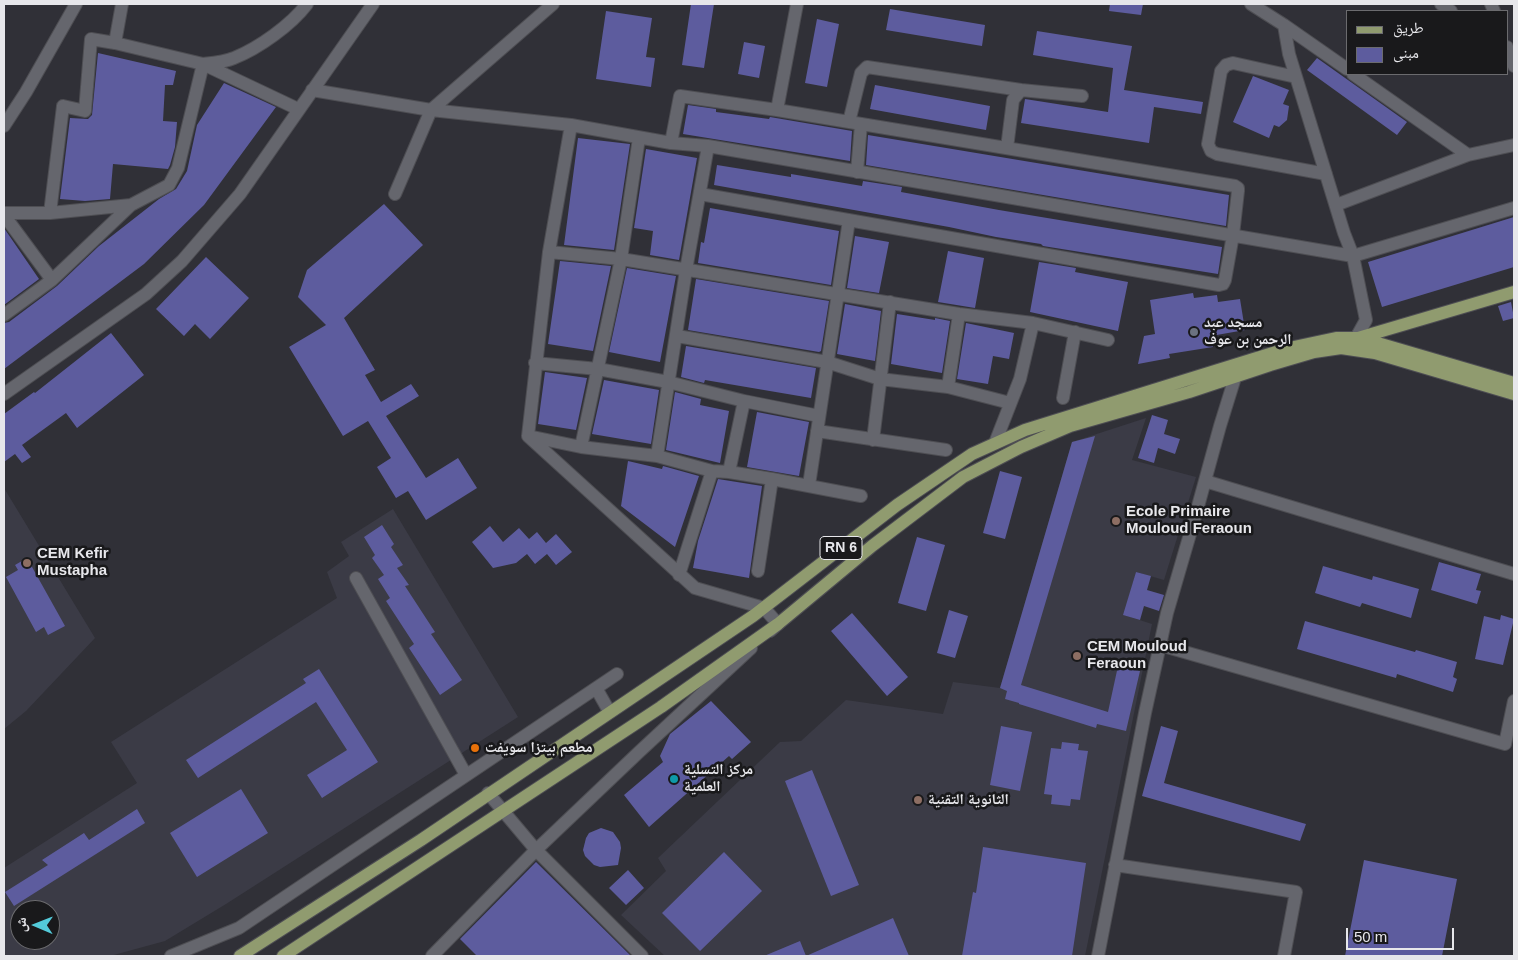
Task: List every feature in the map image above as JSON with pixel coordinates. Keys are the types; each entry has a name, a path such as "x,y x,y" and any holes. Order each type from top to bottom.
{"main road":[{"path":"1356,338 1514,292"},
{"name":"RN 6","path":"240,956 421,840 764,608 897,505 972,454 1025,430 1240,362 1289,348 1336,338 1356,338 1374,342 1514,383"},
{"name":"RN 6","path":"283,956 661,707 778,624 872,546 963,477 1021,447 1070,426 1189,392 1314,352 1341,348 1375,353 1514,394"}],"street":[{"path":"4,126 26,92 76,4"},
{"path":"115,43 122,4"},
{"path":"203,64 233,59 268,39 301,12 307,4"},
{"path":"4,394 146,294 182,261 240,194 373,4"},
{"path":"395,194 431,110 553,4"},
{"path":"777,110 797,4"},
{"path":"1251,4 1346,68"},
{"path":"1284,25 1296,77 1336,206 1354,256 1366,320 1356,338"},
{"path":"50,213 63,106 85,111 92,39 203,64 298,109"},
{"path":"1509,50 1514,66"},
{"path":"1296,77 1233,63 1226,65 1221,70 1208,144 1211,150 1217,154 1326,174"},
{"path":"4,315 52,280 131,205 169,185 178,168 203,64"},
{"path":"857,172 855,123 860,73 867,67 1020,90 1082,96"},
{"path":"1354,75 1468,155"},
{"path":"312,90 431,110 571,126 671,143 708,146 1354,256 1514,208"},
{"path":"1007,148 1013,100 1020,90"},
{"path":"671,143 680,96 777,110 1238,188 1233,236 1225,280 1223,284 1219,285 700,194"},
{"path":"528,436 549,252 571,126"},
{"path":"581,447 621,260 639,138"},
{"path":"1336,206 1468,155 1514,145"},
{"path":"657,456 686,270 708,146"},
{"path":"4,214 50,213 131,205"},
{"path":"4,214 52,280"},
{"path":"809,485 849,220"},
{"path":"549,252 621,260 959,314 1033,322 1108,340"},
{"path":"873,440 890,302"},
{"path":"948,386 959,314"},
{"path":"995,444 1020,379 1033,322"},
{"path":"1062,398 1075,332"},
{"path":"677,336 827,362 880,379 948,386 1010,403"},
{"path":"1098,956 1166,612 1240,362"},
{"path":"535,363 598,370 668,382 744,402 819,416"},
{"path":"729,472 744,402"},
{"path":"817,431 946,450"},
{"path":"528,436 581,447 657,456 712,472 729,472 809,485 861,496"},
{"path":"440,953 536,850 778,624 764,608 695,588 528,436"},
{"path":"679,575 712,472"},
{"path":"758,571 772,479"},
{"path":"1205,482 1514,574"},
{"path":"356,578 466,775"},
{"path":"1160,645 1505,744 1514,701"},
{"path":"171,956 239,928 617,674"},
{"path":"596,688 609,712"},
{"path":"488,793 536,850 642,956"},
{"path":"1115,865 1296,892 1284,956"}],"shaded area":[{"name":"الثانوية التقنية","path":"1146,418 1132,460 1196,477 1164,580 1136,572 1124,615 1152,624 1085,956 665,956 621,915 666,871 658,858 780,742 801,741 846,700 943,714 953,682 1000,688 1072,442"},
{"name":"CEM Kefir Mustapha","path":"4,488 95,638 26,711 4,729"},
{"path":"393,509 518,717 165,941 110,956 4,956 4,868 137,783 111,742 337,598 327,572 349,556 341,542"}],"building":[{"path":"691,4 714,4 704,68 682,65"},
{"path":"1110,4 1143,4 1141,15 1109,11"},
{"path":"890,9 985,25 982,46 886,30"},
{"path":"606,11 652,18 646,57 655,58 651,87 596,79"},
{"path":"817,19 839,24 827,87 805,83"},
{"path":"1037,31 1132,46 1124,90 1203,102 1201,114 1154,107 1149,143 1021,123 1025,99 1108,112 1113,68 1033,55"},
{"path":"744,42 765,46 759,78 738,74"},
{"path":"98,53 176,71 173,85 165,85 163,121 177,122 175,147 168,169 113,164 110,199 85,201 60,199 70,118 88,119 92,115"},
{"path":"1317,58 1407,122 1397,135 1307,70"},
{"path":"1253,76 1289,90 1283,104 1289,106 1287,120 1279,127 1274,125 1269,138 1233,122"},
{"path":"224,83 276,107 204,205 144,264 4,369 4,323 9,322 57,286 99,246 159,199 176,189 187,171 197,125"},
{"path":"875,85 990,106 986,130 870,109"},
{"path":"688,105 716,109 716,112 769,119 770,117 852,131 850,161 683,134"},
{"path":"868,135 1229,195 1226,226 866,165"},
{"path":"578,138 630,144 614,250 564,245"},
{"path":"646,149 697,158 679,260 650,255 653,231 634,228"},
{"path":"717,165 791,177 791,174 862,186 863,181 902,187 901,192 1222,247 1218,274 1043,246 1041,244 714,185"},
{"path":"384,204 423,245 344,318 375,370 365,375 381,402 411,384 419,396 386,416 426,478 458,458 477,488 426,520 408,491 396,498 377,467 391,458 368,421 343,436 289,347 326,325 298,297 307,270"},
{"path":"710,208 839,231 831,285 698,263 701,242 704,243"},
{"path":"1514,217 1514,267 1382,307 1368,262"},
{"path":"4,228 39,279 4,305"},
{"path":"855,236 889,242 879,293 847,288"},
{"path":"948,251 984,258 975,308 938,302"},
{"path":"206,257 249,298 210,339 195,324 184,336 156,309"},
{"path":"560,261 611,266 593,351 548,344"},
{"path":"1039,262 1076,268 1075,272 1128,282 1118,331 1030,312"},
{"path":"627,268 676,276 660,362 609,352"},
{"path":"696,279 829,301 821,351 688,330"},
{"name":"مسجد عبد الرحمن بن عوف","path":"1193,293 1194,298 1217,295 1218,302 1240,299 1245,330 1211,336 1213,347 1169,354 1170,358 1138,364 1144,336 1155,334 1150,300"},
{"path":"1511,302 1514,318 1503,321 1498,306"},
{"path":"845,304 881,311 875,361 837,354"},
{"path":"897,314 950,321 942,373 891,364"},
{"path":"966,323 1014,333 1009,359 993,356 988,384 957,379"},
{"path":"111,333 144,375 77,428 66,413 22,445 31,457 22,463 15,454 4,462 4,414 35,393"},
{"path":"686,346 816,368 811,398 705,380 704,383 681,377"},
{"path":"545,372 587,378 576,430 538,424"},
{"path":"604,380 659,390 651,444 592,434"},
{"path":"675,392 701,399 700,405 729,411 720,463 666,450"},
{"path":"757,412 809,422 799,476 747,467"},
{"path":"1152,415 1168,420 1164,434 1180,439 1175,454 1158,448 1154,463 1138,458"},
{"path":"1095,436 1021,685 1108,712 1118,666 1140,671 1126,731 1097,724 1096,728 1019,704 1005,699 1007,691 1000,688 1072,442"},
{"path":"628,461 662,469 663,466 699,476 675,547 621,506"},
{"path":"1000,471 1022,477 1005,539 983,533"},
{"path":"718,479 762,486 749,578 693,568 698,541"},
{"path":"382,525 394,544 391,547 403,565 397,568 409,585 405,586 435,632 431,634 462,680 440,695 409,648 414,644 386,601 390,598 378,579 384,575 372,558 375,555 364,537"},
{"path":"490,526 503,542 519,528 529,539 537,532 546,543 556,534 572,552 556,565 547,554 535,564 527,554 516,563 493,568 472,542"},
{"path":"917,537 945,545 926,611 898,603"},
{"path":"27,558 65,626 48,635 44,627 36,632 6,577 18,570 15,565"},
{"path":"1439,562 1481,574 1476,590 1481,591 1477,604 1431,590"},
{"path":"1323,566 1372,580 1373,576 1419,589 1411,618 1362,603 1360,607 1315,593"},
{"path":"1136,572 1151,576 1147,590 1164,595 1159,611 1144,606 1140,620 1123,615"},
{"path":"949,610 968,616 955,658 937,653"},
{"path":"852,613 908,677 887,696 831,631"},
{"path":"1501,615 1514,619 1503,665 1475,659 1484,616 1500,620"},
{"path":"1305,621 1457,662 1453,677 1457,679 1453,692 1397,674 1396,678 1297,649"},
{"path":"319,669 378,762 322,798 307,775 347,750 316,702 198,778 186,760 306,683 303,679"},
{"name":"مركز التسلية العلمية","path":"711,701 751,742 732,759 729,756 649,827 624,795 663,762 660,756 670,734"},
{"path":"1001,726 1032,732 1020,791 990,785"},
{"path":"1161,726 1178,731 1164,783 1306,824 1300,841 1142,796"},
{"path":"1062,742 1079,744 1078,750 1088,751 1080,800 1071,799 1070,806 1051,804 1052,795 1044,794 1051,748 1061,749"},
{"path":"812,770 859,885 831,896 785,781"},
{"path":"241,789 268,833 197,877 170,833"},
{"path":"137,809 145,823 23,900 10,900 5,892 48,865 42,860 84,833 89,840"},
{"path":"601,828 613,832 620,842 621,848 618,865 600,867 594,865 585,856 583,850 586,838 589,833"},
{"path":"983,847 1086,863 1072,956 962,956 973,892 976,893"},
{"path":"724,852 762,891 700,951 662,913"},
{"path":"1364,860 1457,879 1442,956 1345,956"},
{"path":"536,862 631,956 477,956 460,939"},
{"path":"628,870 644,888 626,905 609,888"},
{"path":"893,918 909,956 806,956"},
{"path":"800,941 806,956 764,956"}],"place":[{"name":"مسجد عبد الرحمن بن عوف","path":"1194,332"},
{"name":"Ecole Primaire Mouloud Feraoun","path":"1116,521"},
{"name":"CEM Kefir Mustapha","path":"27,563"},
{"name":"CEM Mouloud Feraoun","path":"1077,656"},
{"name":"مطعم بيتزا سويفت","path":"475,748"},
{"name":"مركز التسلية العلمية","path":"674,779"},
{"name":"الثانوية التقنية","path":"918,800"}]}
